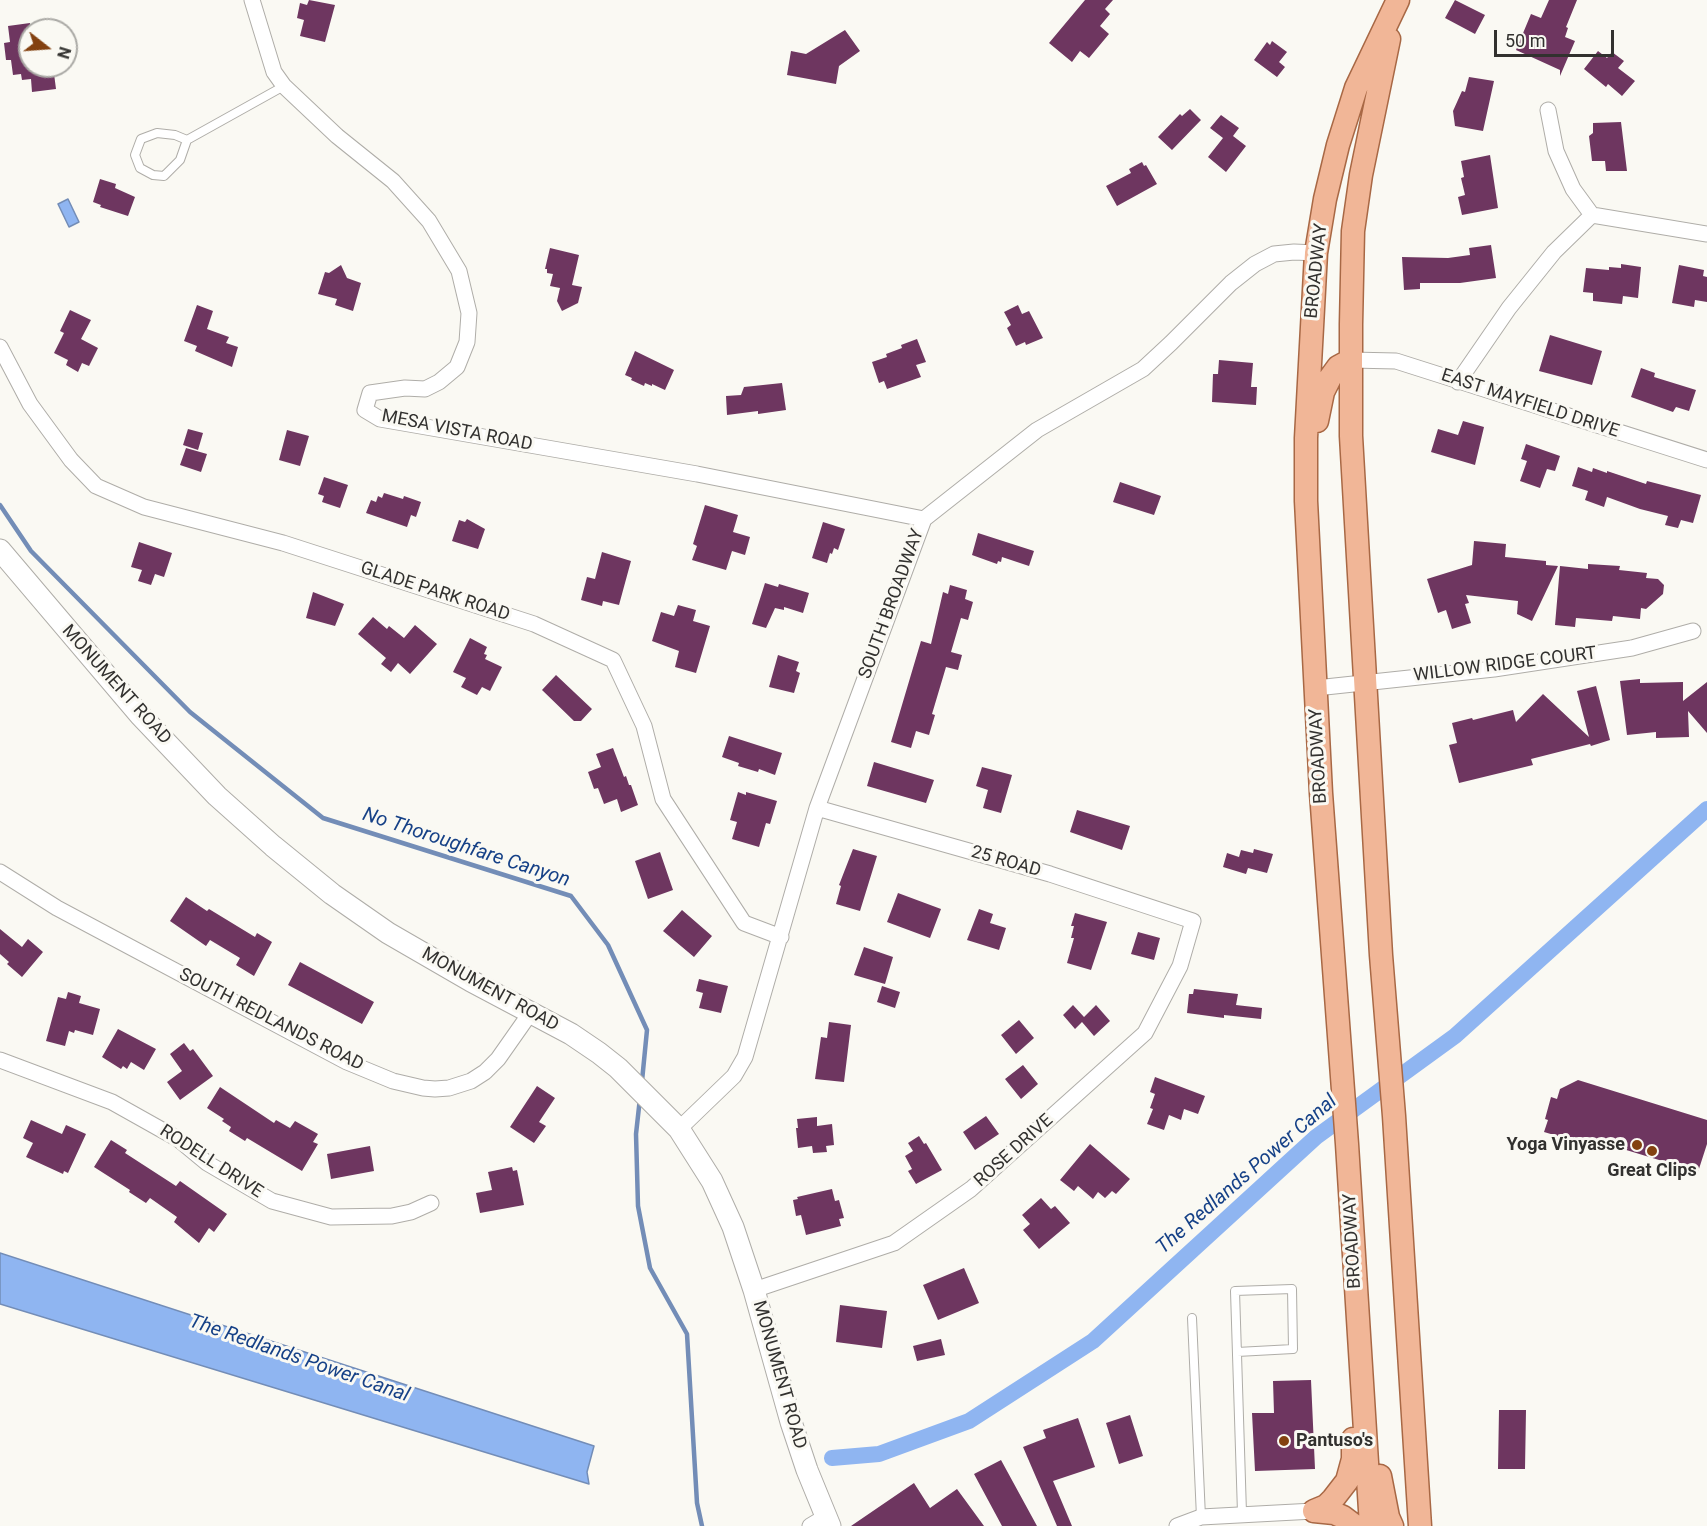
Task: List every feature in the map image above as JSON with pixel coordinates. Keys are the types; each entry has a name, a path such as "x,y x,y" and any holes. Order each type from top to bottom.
{"main road":[{"name":"BROADWAY","path":"1371,1526 1347,1144 1321,793 1307,527 1308,380 1316,253 1341,136 1356,88 1399,0"},
{"name":"BROADWAY","path":"1399,0 1361,175 1353,231 1351,436 1420,1526"},
{"path":"1307,527 1319,407 1330,378 1338,367 1351,360"},
{"name":"MONUMENT ROAD","path":"0,550 140,715 217,795 273,846 332,894 388,933 571,1035 618,1068 679,1130 712,1181 734,1227 822,1523"},
{"path":"1314,1510 1326,1506 1333,1499 1347,1481 1351,1471 1359,1333"},
{"path":"1359,1333 1384,1501 1392,1526"},
{"path":"1314,1510 1343,1517 1355,1526"}],"street":[{"name":"MESA VISTA ROAD","path":"252,0 274,72 284,86 337,136 393,181 429,221 459,271 469,313 467,342 457,366 439,382 425,389 405,388 370,393 365,410 380,419 697,474 924,519"},
{"path":"1548,110 1556,151 1573,189 1592,215 1707,234"},
{"path":"1458,382 1509,308 1554,252 1592,215"},
{"name":"SOUTH BROADWAY","path":"679,1130 734,1076 745,1057 817,808 924,519 1037,430 1143,369 1231,283 1255,264 1274,254 1316,253"},
{"name":"GLADE PARK ROAD","path":"0,347 30,404 71,460 96,486 144,507 283,543 534,624 613,660 644,726 663,799 744,923 781,937"},
{"name":"EAST MAYFIELD DRIVE","path":"1351,360 1396,361 1707,460"},
{"name":"WILLOW RIDGE COURT","path":"1316,688 1494,669 1620,650 1693,631"},
{"name":"25 ROAD","path":"817,808 1050,874 1193,921"},
{"name":"SOUTH REDLANDS ROAD","path":"0,872 95,929 347,1062 393,1081 435,1089 449,1088 471,1081 485,1072 498,1059 531,1012"},
{"name":"ROSE DRIVE","path":"754,1290 894,1243 971,1189 1145,1033 1180,966 1193,921"},
{"name":"RODELL DRIVE","path":"0,1060 112,1102 178,1139 207,1162 272,1201 331,1217 392,1216 411,1212 431,1203"},
{"path":"1177,1526 1201,1517 1314,1510"}],"lane":[{"path":"187,140 175,135 157,133 141,140 135,155 140,168 153,175 164,176 180,159 187,140 284,86"},
{"path":"1237,1352 1293,1349 1292,1289 1235,1291 1242,1513"},
{"path":"1191,1318 1201,1517"}],"water":[{"path":"68,199 79,222 69,227 58,204"},
{"path":"0,1253 594,1446 587,1472 589,1484 0,1304"}],"building":[{"path":"309,0 335,5 325,42 300,36 304,20 297,18 300,3 307,5"},
{"path":"1085,0 1113,0 1105,9 1110,14 1100,26 1109,34 1089,58 1080,51 1072,62 1049,43"},
{"path":"1455,0 1485,15 1475,34 1445,18"},
{"path":"1549,0 1577,0 1566,27 1568,28 1565,37 1575,41 1560,76 1560,70 1516,50 1531,14 1541,18"},
{"path":"18,25 18,74 13,75 11,60 6,60 4,43 10,42 8,26"},
{"path":"845,30 860,51 839,66 836,84 787,75 791,51 806,54"},
{"path":"1272,41 1287,52 1279,62 1285,67 1277,77 1254,60 1267,42 1270,45"},
{"path":"1598,51 1607,58 1612,52 1624,61 1618,68 1635,81 1622,96 1608,84 1606,87 1584,69"},
{"path":"1469,77 1494,81 1483,131 1455,126 1453,111 1462,91 1465,92"},
{"path":"22,78 55,78 56,89 32,92 31,79 22,80"},
{"path":"1190,109 1201,120 1172,150 1158,137 1180,114 1182,116"},
{"path":"1221,115 1239,128 1233,136 1246,146 1226,172 1208,157 1223,138 1210,128"},
{"path":"1621,122 1627,171 1606,171 1605,161 1592,161 1589,136 1593,133 1593,123"},
{"path":"1490,155 1498,208 1462,215 1458,197 1465,195 1461,178 1464,177 1461,161"},
{"path":"1142,162 1157,184 1117,206 1106,186 1131,173 1129,169"},
{"path":"100,179 116,184 115,188 135,197 128,216 100,207 101,205 93,202"},
{"path":"1491,245 1496,278 1460,283 1420,283 1420,289 1404,290 1402,257 1448,258 1470,255 1469,248"},
{"path":"550,248 579,255 572,285 582,287 578,303 562,311 557,301 560,288 550,286 553,274 547,273 545,269"},
{"path":"1621,264 1641,267 1638,298 1623,296 1622,304 1593,301 1593,293 1583,292 1586,268 1609,270 1609,267 1621,268"},
{"path":"341,265 347,278 361,283 353,311 335,305 337,299 318,294 325,272 329,273"},
{"path":"1679,265 1704,270 1703,276 1707,277 1707,302 1695,300 1694,307 1672,303"},
{"path":"197,305 213,311 207,329 229,337 226,343 238,347 232,367 195,351 197,346 184,341"},
{"path":"1018,305 1022,314 1029,311 1043,338 1026,345 1025,342 1016,346 1007,328 1011,325 1004,312"},
{"path":"70,310 91,320 81,339 98,348 89,366 82,363 78,372 66,365 68,360 54,353 64,333 60,331"},
{"path":"1550,335 1602,351 1592,385 1539,371"},
{"path":"917,339 926,362 916,365 921,377 887,389 884,381 879,383 872,362 887,357 886,354 902,348 901,345"},
{"path":"635,351 674,370 665,390 652,384 652,386 645,383 644,386 625,375"},
{"path":"1219,360 1253,363 1251,387 1257,387 1256,405 1212,402 1213,374 1218,374"},
{"path":"1641,368 1655,373 1654,377 1696,390 1689,411 1676,407 1673,412 1631,397"},
{"path":"782,383 786,410 727,415 726,396 741,395 744,387"},
{"path":"1463,421 1484,427 1475,465 1431,452 1438,429 1458,435"},
{"path":"188,429 203,433 198,450 183,445"},
{"path":"287,430 309,436 300,466 279,460"},
{"path":"1526,444 1560,456 1555,471 1547,469 1540,488 1520,481 1527,461 1521,459"},
{"path":"186,448 207,454 201,472 180,465"},
{"path":"1578,467 1592,472 1593,468 1607,473 1607,471 1646,484 1647,481 1701,495 1693,523 1681,520 1678,528 1665,525 1668,516 1607,497 1604,507 1585,500 1588,491 1572,486"},
{"path":"324,477 348,485 340,508 322,502 324,496 318,494"},
{"path":"1120,482 1161,496 1154,515 1113,502"},
{"path":"384,493 403,499 404,496 421,502 416,517 411,515 407,527 366,513 371,500 376,502 378,496 382,498"},
{"path":"705,505 738,515 733,532 750,537 745,555 732,551 726,570 692,560 697,546 693,544"},
{"path":"467,519 485,529 478,549 452,541 459,520 465,522"},
{"path":"823,522 845,529 838,550 834,548 827,563 812,558"},
{"path":"978,533 1034,551 1029,566 1002,557 1001,562 998,561 997,564 972,555"},
{"path":"1474,541 1506,544 1505,557 1546,561 1546,565 1558,566 1532,621 1517,614 1518,601 1466,595 1469,603 1465,604 1471,623 1452,629 1446,610 1438,613 1427,579 1472,565"},
{"path":"139,542 172,553 164,577 155,574 151,585 138,581 142,570 131,567"},
{"path":"602,552 631,561 619,605 603,601 602,606 581,600 587,577 595,579"},
{"path":"1588,564 1620,566 1619,570 1647,573 1646,578 1658,579 1664,585 1663,594 1646,609 1641,608 1640,619 1613,616 1612,621 1576,618 1575,627 1555,625 1560,566 1588,569"},
{"path":"765,583 778,587 779,584 809,593 803,613 784,607 784,610 775,608 766,628 752,624"},
{"path":"950,585 967,590 965,599 973,602 968,620 961,618 951,652 962,655 958,670 946,667 932,714 935,715 929,735 916,731 911,748 891,742 921,641 931,644 943,592 948,594"},
{"path":"313,592 344,604 335,626 306,618"},
{"path":"678,605 696,610 693,621 710,626 696,673 675,667 679,651 652,641 661,612 674,616"},
{"path":"373,617 387,629 389,626 404,638 415,625 437,644 410,674 398,663 391,672 381,664 386,658 358,634"},
{"path":"470,638 487,647 484,654 487,655 485,659 502,667 490,691 482,687 477,695 461,687 466,678 453,672"},
{"path":"778,655 799,662 796,671 800,673 794,693 769,687"},
{"path":"556,675 592,709 581,721 574,721 542,690"},
{"path":"1640,679 1640,683 1683,682 1683,701 1707,682 1707,733 1688,711 1689,737 1656,738 1656,732 1627,735 1620,681"},
{"path":"1596,686 1610,740 1531,759 1533,765 1459,783 1449,745 1457,743 1452,723 1513,710 1516,722 1543,694 1589,737 1577,691"},
{"path":"729,736 782,753 775,775 759,769 758,772 738,766 739,763 722,757"},
{"path":"613,748 638,805 621,812 617,799 604,804 598,788 594,789 588,772 601,767 596,754"},
{"path":"874,762 934,780 926,803 867,786"},
{"path":"982,767 1012,775 1001,813 983,808 988,790 976,786"},
{"path":"738,792 777,801 770,824 766,823 759,847 732,839 737,822 730,820"},
{"path":"1077,810 1130,826 1122,850 1070,832"},
{"path":"853,849 877,856 860,911 836,904 841,886 839,885"},
{"path":"1254,849 1273,854 1267,873 1248,868 1246,874 1223,867 1227,853 1239,857 1241,850 1253,853"},
{"path":"660,852 673,890 648,899 635,861"},
{"path":"898,893 941,909 930,938 887,922"},
{"path":"186,897 255,937 257,933 272,942 254,976 236,965 240,958 210,940 206,946 170,921"},
{"path":"979,909 993,914 990,923 1006,928 999,950 967,940"},
{"path":"682,910 712,936 694,957 663,931"},
{"path":"1075,913 1107,922 1091,970 1067,963 1074,938 1071,938 1074,926 1071,926"},
{"path":"0,929 22,947 28,939 43,952 22,977 7,964 9,962 0,954"},
{"path":"1138,932 1160,938 1154,960 1131,954"},
{"path":"864,947 893,957 885,984 854,975"},
{"path":"300,962 374,1002 362,1024 288,985"},
{"path":"699,979 728,986 721,1013 699,1008 703,993 696,991"},
{"path":"882,986 900,992 895,1008 877,1002"},
{"path":"1194,989 1238,994 1236,1005 1262,1008 1261,1019 1224,1015 1224,1018 1187,1013 1189,994 1193,994"},
{"path":"68,992 81,996 79,1003 100,1009 93,1035 75,1030 74,1033 69,1031 65,1046 46,1041 58,997 66,999"},
{"path":"1073,1005 1084,1017 1096,1005 1110,1021 1094,1036 1082,1022 1075,1029 1063,1015"},
{"path":"1019,1020 1034,1038 1016,1054 1001,1035"},
{"path":"829,1022 851,1025 844,1082 815,1079 821,1037 827,1038"},
{"path":"118,1029 156,1049 144,1070 131,1062 127,1069 123,1066 121,1069 102,1057"},
{"path":"184,1043 190,1051 193,1049 213,1076 180,1100 167,1082 182,1071 170,1054"},
{"path":"1023,1065 1038,1084 1021,1099 1005,1079"},
{"path":"1155,1077 1205,1096 1198,1114 1184,1109 1181,1120 1169,1115 1164,1130 1147,1124 1153,1109 1150,1108 1155,1094 1150,1092"},
{"path":"1578,1080 1707,1120 1707,1144 1697,1175 1681,1171 1682,1167 1600,1142 1598,1148 1544,1132 1551,1097 1557,1099 1560,1089"},
{"path":"537,1086 555,1098 539,1122 546,1126 534,1143 510,1127"},
{"path":"220,1087 274,1123 276,1120 290,1128 295,1121 318,1134 313,1142 318,1144 302,1171 247,1138 245,1141 229,1131 231,1127 222,1121 224,1119 207,1108"},
{"path":"986,1116 999,1134 975,1150 963,1132"},
{"path":"817,1117 817,1126 832,1124 834,1145 826,1146 827,1152 813,1153 812,1146 798,1148 797,1119"},
{"path":"31,1120 62,1134 66,1125 86,1134 68,1173 64,1171 63,1174 26,1157 33,1143 23,1138"},
{"path":"919,1136 924,1144 926,1143 942,1170 916,1184 908,1171 912,1169 905,1156 913,1151 908,1143"},
{"path":"111,1140 127,1150 125,1153 176,1186 180,1181 227,1214 214,1232 209,1228 199,1243 174,1222 177,1217 150,1198 146,1203 94,1167"},
{"path":"1090,1144 1130,1179 1116,1194 1112,1191 1105,1198 1098,1192 1093,1199 1078,1186 1074,1191 1060,1180"},
{"path":"370,1146 374,1171 331,1179 327,1154"},
{"path":"512,1167 513,1171 517,1170 524,1205 480,1213 476,1193 492,1190 488,1172"},
{"path":"832,1189 835,1201 839,1200 844,1218 839,1219 841,1226 806,1235 801,1215 796,1216 793,1200 798,1199 797,1197"},
{"path":"1041,1198 1051,1209 1055,1206 1070,1223 1039,1249 1023,1230 1030,1224 1022,1215"},
{"path":"964,1268 979,1303 938,1320 923,1285"},
{"path":"840,1305 887,1311 882,1348 836,1342"},
{"path":"941,1339 945,1355 917,1361 913,1346"},
{"name":"Pantuso's","path":"1311,1380 1315,1469 1255,1471 1252,1413 1274,1413 1273,1381"},
{"path":"1499,1410 1526,1410 1525,1469 1498,1469"},
{"path":"1130,1415 1143,1456 1119,1464 1106,1423"},
{"path":"1078,1418 1095,1467 1053,1481 1072,1526 1057,1526 1023,1447 1046,1438 1043,1430"},
{"path":"1001,1460 1037,1526 1002,1526 974,1474"},
{"path":"914,1483 930,1508 957,1489 984,1526 851,1526"}],"waterway":[{"name":"No Thoroughfare Canyon","path":"0,505 31,551 190,712 323,818 571,896 608,945 647,1030 642,1081"},
{"name":"The Redlands Power Canal","path":"832,1458 879,1454 969,1421 1093,1341 1316,1137 1455,1036 1707,809"},
{"name":"No Thoroughfare Canyon","path":"640,1098 636,1134 638,1206 650,1268 687,1334 697,1503 702,1526"}],"place":[{"name":"Yoga Vinyasse","path":"1637,1145"},
{"name":"Great Clips","path":"1652,1151"},
{"name":"Pantuso's","path":"1284,1441"}]}
